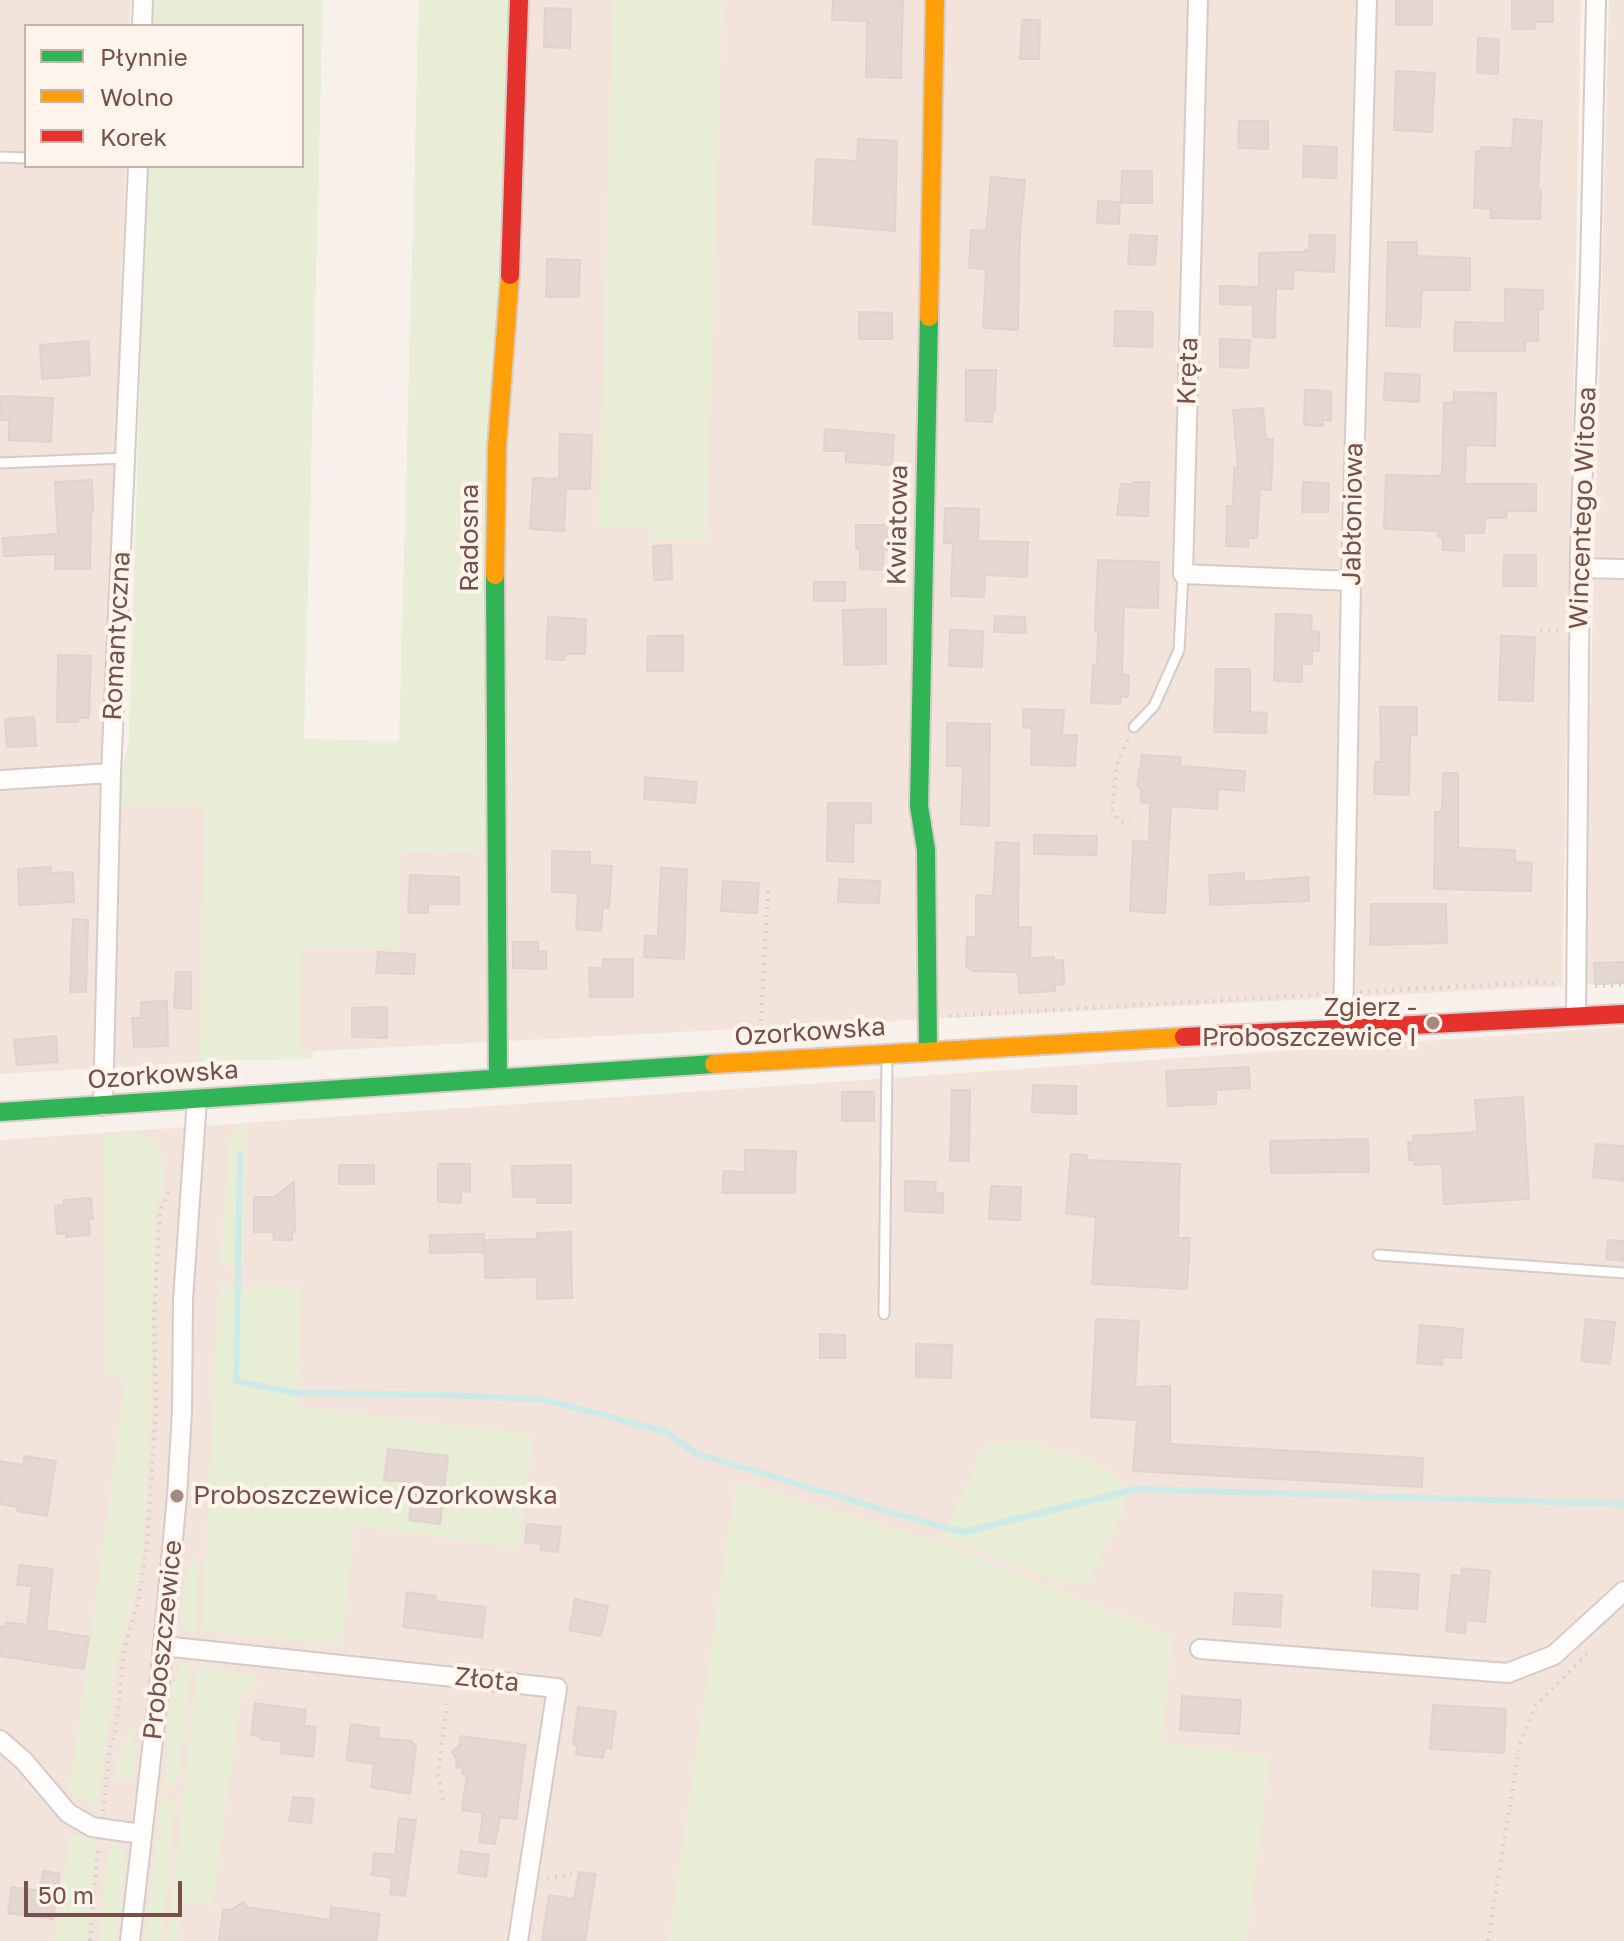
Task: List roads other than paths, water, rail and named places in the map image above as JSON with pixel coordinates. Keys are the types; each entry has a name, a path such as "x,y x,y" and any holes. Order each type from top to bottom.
{"street":[{"path":"142,24 143,0"},
{"name":"Radosna","path":"498,1078 495,540 497,447 509,311 519,0"},
{"name":"Kwiatowa","path":"928,1050 926,850 919,806 935,0"},
{"name":"Kręta","path":"1183,574 1198,0"},
{"name":"Jabłoniowa","path":"1343,1027 1351,581 1367,0"},
{"name":"Wincentego Witosa","path":"1576,1016 1580,568 1596,0"},
{"name":"Romantyczna","path":"103,1106 111,773 138,168"},
{"path":"1580,568 1624,569"},
{"path":"1183,574 1351,581"},
{"path":"0,780 111,773"},
{"name":"Ozorkowska","path":"0,1112 928,1050 1624,1014"},
{"name":"Proboszczewice","path":"130,1941 163,1646 179,1468 183,1300 197,1099"},
{"path":"1200,1649 1508,1673 1554,1655 1624,1591"},
{"name":"Złota","path":"163,1646 557,1688 518,1941"},
{"path":"0,1740 24,1761 68,1813 82,1823 101,1829 141,1834"}],"lane":[{"path":"0,157 24,158"},
{"path":"0,463 126,458"},
{"path":"1134,727 1154,706 1179,650 1183,574"},
{"path":"884,1314 887,1053"},
{"path":"1378,1255 1624,1273"}],"waterway":[{"path":"240,1154 236,1381 295,1393 547,1400 666,1432 695,1453 964,1532 1135,1489 1624,1504"}],"place":[{"name":"Zgierz - Proboszczewice I","path":"1433,1023"},
{"name":"Proboszczewice/Ozorkowska","path":"177,1496"}]}
